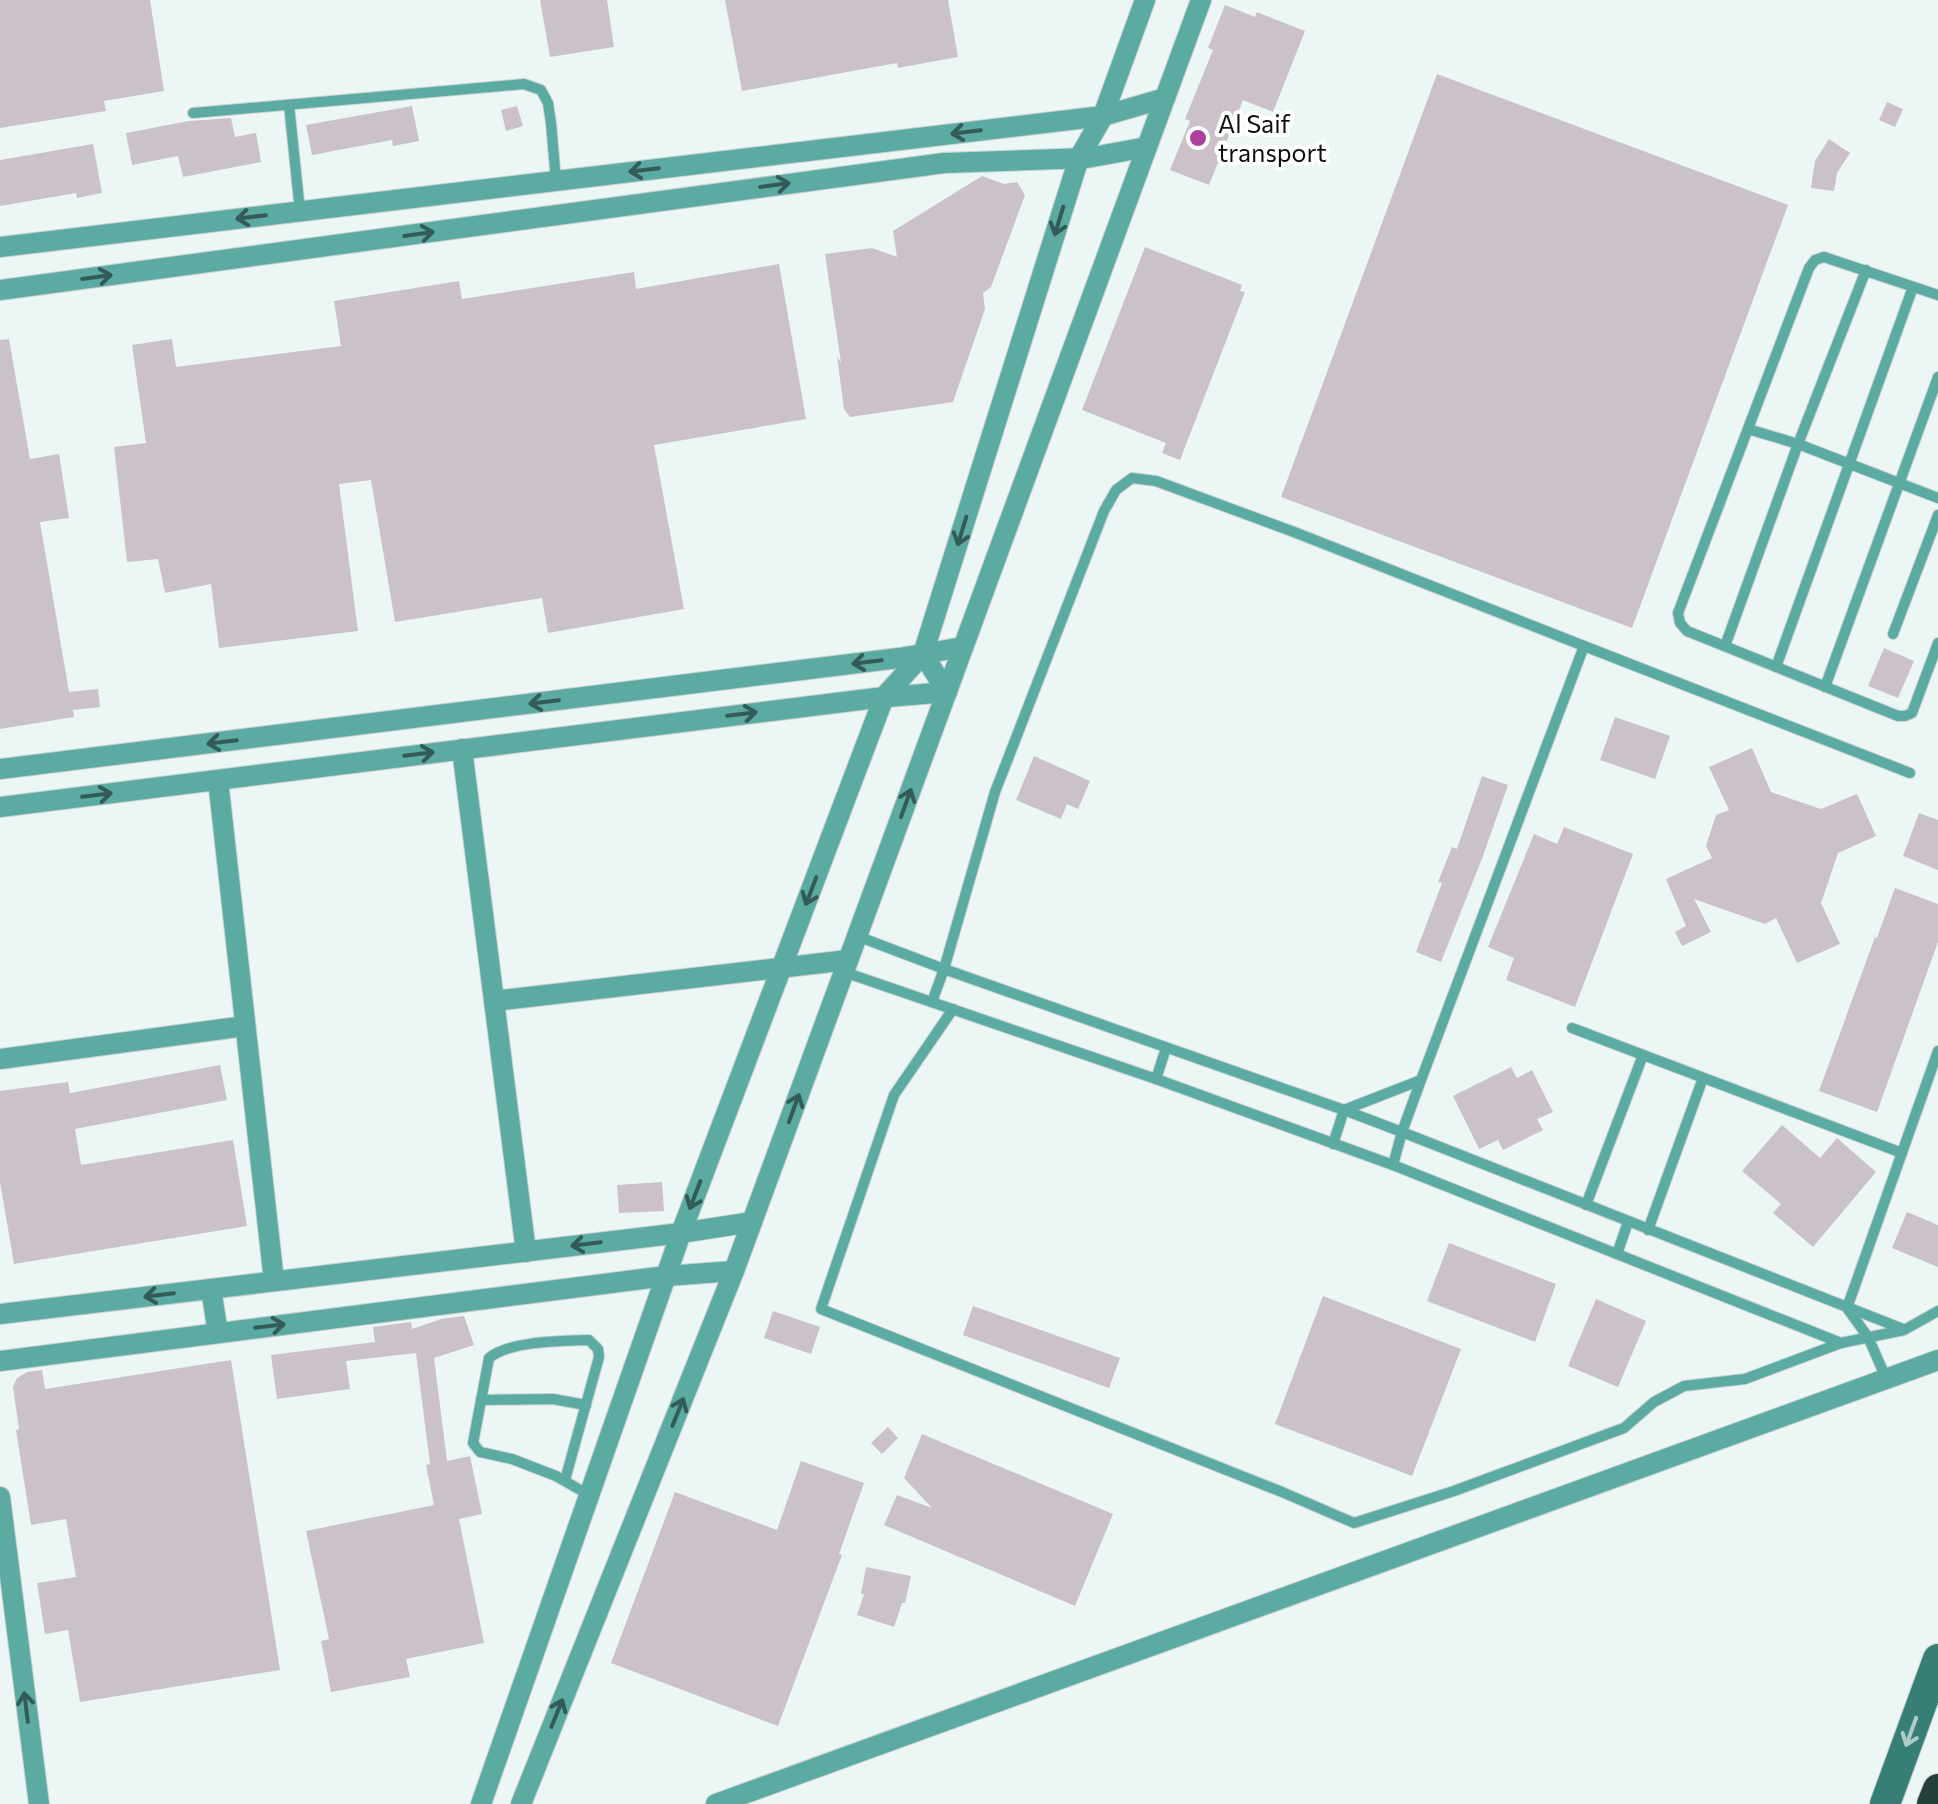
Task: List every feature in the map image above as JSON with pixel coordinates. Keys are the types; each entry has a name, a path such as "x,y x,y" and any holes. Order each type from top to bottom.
{"highway":[{"path":"1932,1804 1938,1789"}],"main road":[{"path":"1885,1804 1938,1660"}],"street":[{"path":"481,1804 681,1233 884,697 923,654 1079,158 1103,116 1145,0"},
{"path":"521,1804 734,1271 1200,0"},
{"path":"0,247 1103,116 1165,98"},
{"path":"0,290 944,162 1079,158 1147,148"},
{"path":"0,769 963,648"},
{"path":"923,654 947,692"},
{"path":"0,807 947,692"},
{"path":"462,749 526,1252"},
{"path":"218,780 274,1282"},
{"path":"494,1001 782,968 846,966"},
{"path":"0,1059 245,1026"},
{"path":"0,1314 752,1222"},
{"path":"0,1361 666,1276 734,1271"},
{"path":"210,1289 218,1333"},
{"path":"716,1804 1938,1360"},
{"path":"0,1497 38,1804"}],"lane":[{"path":"193,113 524,84 541,90 548,104 556,180"},
{"path":"289,105 300,211"},
{"path":"1938,295 1824,257 1815,260 1678,613 1687,631 1898,716 1912,713 1938,643"},
{"path":"1725,646 1866,270"},
{"path":"1776,667 1913,287"},
{"path":"1826,686 1938,377"},
{"path":"1748,429 1938,498"},
{"path":"932,1002 1002,774 1104,511 1116,490 1132,478 1156,482 1294,532 1910,773"},
{"path":"1892,634 1938,515"},
{"path":"1393,1165 1420,1080 1584,646"},
{"path":"856,936 1344,1110 1904,1330"},
{"path":"846,966 932,1002 1393,1165 1841,1343"},
{"path":"953,1009 894,1096 820,1310 1354,1523 1454,1491 1624,1428 1654,1402 1684,1386 1745,1379 1841,1343 1904,1330 1938,1311"},
{"path":"1572,1028 1902,1153"},
{"path":"1156,1079 1166,1048"},
{"path":"1847,1308 1938,1051"},
{"path":"1586,1205 1643,1055"},
{"path":"1648,1230 1703,1078"},
{"path":"1344,1110 1420,1080"},
{"path":"1333,1144 1344,1110"},
{"path":"1617,1254 1628,1222"},
{"path":"1847,1308 1868,1337 1886,1379"},
{"path":"564,1480 599,1357 595,1344 589,1340 514,1347 491,1355 475,1448 564,1480 589,1495"},
{"path":"481,1400 553,1399 586,1405"}],"building":[{"path":"0,0 150,0 164,91 104,101 106,111 0,128"},
{"path":"540,0 607,0 614,47 550,57"},
{"path":"725,0 948,0 958,57 898,68 897,63 742,91"},
{"path":"1225,5 1255,17 1257,12 1305,31 1273,112 1243,100 1209,185 1170,170 1190,121 1185,119 1213,50 1208,48"},
{"path":"1437,74 1788,205 1632,628 1281,497"},
{"path":"1887,102 1903,109 1895,127 1879,120"},
{"path":"412,106 419,141 393,146 392,140 312,155 306,125"},
{"path":"517,106 523,126 506,131 501,110"},
{"path":"231,118 235,137 256,133 261,162 183,177 178,156 132,165 126,133"},
{"path":"1829,139 1850,153 1837,173 1834,191 1811,188 1815,161"},
{"path":"93,144 102,193 77,198 76,193 0,206 0,160"},
{"path":"982,176 1004,184 1017,182 1025,195 991,287 983,293 985,309 953,402 850,417 844,409 825,254 872,248 897,257 893,231"},
{"path":"1145,247 1242,285 1240,291 1245,292 1180,460 1162,453 1166,443 1082,410"},
{"path":"779,264 806,419 654,445 684,609 548,633 542,598 395,622 371,480 339,484 358,631 219,648 211,584 165,593 158,559 127,562 114,447 146,443 132,345 172,339 176,367 341,346 334,301 459,281 462,299 634,272 636,289"},
{"path":"9,339 30,459 59,454 69,518 40,522 69,692 98,689 100,707 73,710 74,717 0,729 0,340"},
{"path":"1884,648 1914,661 1898,698 1868,686"},
{"path":"1615,717 1670,736 1655,779 1600,760"},
{"path":"1752,748 1771,792 1821,809 1857,794 1876,836 1838,853 1821,903 1840,944 1797,963 1776,918 1765,924 1694,899 1711,932 1682,946 1675,932 1686,926 1666,879 1712,858 1706,846 1716,815 1729,810 1709,767"},
{"path":"1034,756 1090,781 1078,809 1067,804 1061,819 1016,800"},
{"path":"1482,776 1508,785 1441,962 1416,952 1442,883 1438,882 1452,847 1457,849"},
{"path":"1919,813 1938,820 1938,870 1903,856"},
{"path":"1564,827 1633,854 1575,1007 1506,980 1514,958 1488,947 1534,834 1557,844"},
{"path":"1895,888 1938,904 1938,942 1877,1112 1819,1091"},
{"path":"220,1065 227,1100 75,1129 81,1165 233,1140 247,1226 14,1264 0,1182 0,1091 68,1082 70,1093"},
{"path":"1511,1067 1517,1078 1532,1070 1553,1112 1537,1119 1543,1130 1503,1150 1498,1140 1479,1149 1453,1096"},
{"path":"1782,1125 1820,1158 1837,1138 1876,1172 1813,1247 1773,1213 1781,1204 1742,1171"},
{"path":"662,1182 664,1211 619,1213 617,1185"},
{"path":"1907,1212 1938,1225 1938,1267 1892,1248"},
{"path":"1449,1243 1556,1284 1535,1342 1427,1301"},
{"path":"1323,1296 1461,1349 1412,1476 1275,1424"},
{"path":"1596,1299 1646,1321 1618,1387 1568,1366"},
{"path":"973,1306 1120,1358 1109,1388 963,1335"},
{"path":"773,1311 820,1327 811,1354 764,1338"},
{"path":"464,1316 474,1345 434,1358 447,1461 470,1456 482,1514 459,1519 484,1643 406,1659 410,1677 331,1692 321,1641 329,1639 306,1531 434,1505 426,1465 430,1464 416,1353 346,1361 350,1389 277,1399 271,1355 375,1342 373,1327 411,1322 412,1329"},
{"path":"231,1360 280,1670 80,1702 68,1630 45,1634 37,1583 76,1577 66,1519 31,1525 13,1387 17,1378 27,1372 42,1370 45,1389"},
{"path":"888,1427 898,1438 882,1454 871,1443"},
{"path":"922,1434 1113,1514 1075,1606 884,1525 897,1495 932,1508 904,1478"},
{"path":"801,1461 864,1483 839,1554 842,1555 778,1726 611,1663 675,1492 777,1530"},
{"path":"866,1567 911,1576 894,1627 857,1615 864,1594"}],"place":[{"name":"Al Saif transport","path":"1198,138"}]}
